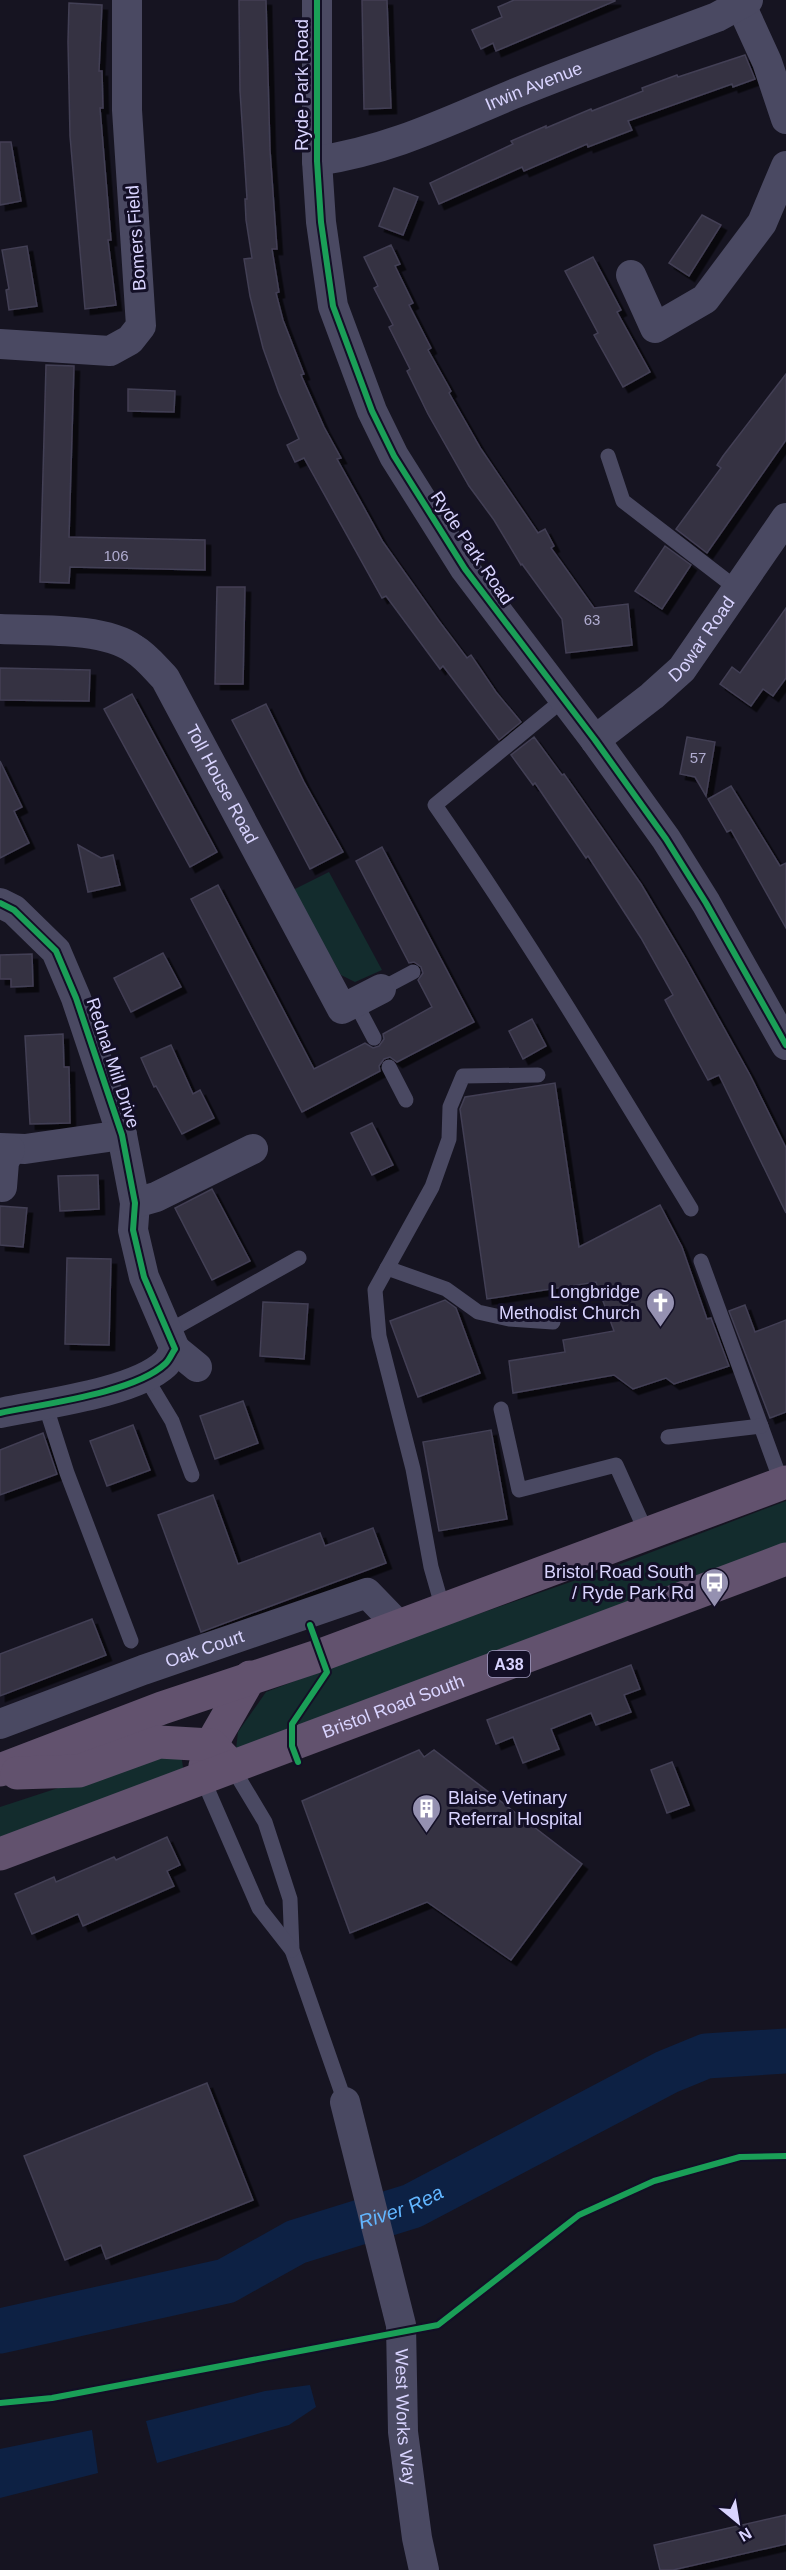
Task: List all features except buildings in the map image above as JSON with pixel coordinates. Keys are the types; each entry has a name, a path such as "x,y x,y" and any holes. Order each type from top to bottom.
{"highway":[{"path":"2,1766 250,1677 321,1655 784,1483"},
{"name":"Bristol Road South","path":"0,1854 215,1763 786,1559"},
{"path":"2,1766 78,1771 159,1742 215,1763 250,1677"}],"street":[{"name":"Bomers Field","path":"0,344 110,351 130,340 141,326 128,110 127,0"},
{"name":"Ryde Park Road","path":"317,0 317,161 321,222 333,306 372,411 394,456 465,569 595,740 666,839 706,903 786,1045"},
{"name":"Irwin Avenue","path":"317,161 356,155 386,146 744,3"},
{"path":"744,3 786,119"},
{"path":"631,275 656,328 705,299 762,224 786,166"},
{"name":"Dowar Road","path":"595,740 652,696 682,669 786,518"},
{"name":"Toll House Road","path":"0,629 89,634 112,639 134,648 165,678 342,1009 368,995"},
{"name":"Rednal Mill Drive","path":"0,903 14,910 56,951 76,998 122,1136 135,1203 133,1230 144,1277 180,1349"},
{"name":"Rednal Mill Drive","path":"2,1187 5,1149 122,1136"},
{"path":"135,1203 156,1197 253,1149"},
{"path":"0,1413 104,1392 145,1376 166,1364 180,1349"},
{"name":"Oak Court","path":"0,1724 142,1670 367,1593 398,1625"},
{"name":"West Works Way","path":"345,2102 401,2325 404,2432 417,2538 424,2570"}],"lane":[{"path":"608,456 623,501 736,588"},
{"path":"564,699 435,805 493,888 561,995 691,1209"},
{"path":"374,1038 368,995 413,972"},
{"path":"389,1067 406,1100"},
{"path":"443,1609 431,1567 412,1469 378,1336 375,1290 432,1187 449,1139 450,1107 464,1076 538,1075"},
{"path":"180,1349 299,1258"},
{"path":"701,1261 784,1483"},
{"path":"387,1268 446,1289 478,1312 508,1319 553,1322"},
{"path":"145,1376 172,1421 192,1475"},
{"path":"45,1404 67,1473 131,1641"},
{"path":"501,1409 519,1490 616,1465 647,1534"},
{"path":"668,1437 761,1426"},
{"path":"215,1763 265,1822 290,1899 292,1950 345,2102"},
{"path":"215,1763 259,1908 292,1950"}],"green space":[{"path":"329,872 382,970 355,982 341,975 293,890"},
{"path":"786,1501 786,1550 236,1749 238,1732 266,1692 389,1645 599,1572"},
{"path":"181,1754 184,1774 0,1843 0,1807 156,1756"}],"water":[{"path":"310,2385 316,2407 289,2425 157,2463 146,2421 265,2391"},
{"path":"92,2430 98,2473 0,2498 0,2449"}],"waterway":[{"name":"River Rea","path":"0,2331 226,2281 296,2242 412,2206 667,2072 706,2056 786,2051"}],"cycle path":[{"path":"317,0 317,161 321,222 333,306 372,411 394,456 465,569 595,740 666,839 706,903 786,1045"},
{"path":"0,903 14,910 56,951 76,998 122,1135 135,1203 133,1230 144,1277 175,1349 165,1364 132,1383 87,1396 0,1413"},
{"path":"298,1762 292,1746 292,1724 327,1672 310,1625"},
{"path":"0,2403 52,2398 438,2325 579,2215 654,2181 740,2157 786,2156"}],"place":[{"name":"Longbridge Methodist Church","path":"661,1328"},
{"name":"Bristol Road South / Ryde Park Rd","path":"715,1608"},
{"name":"Blaise Vetinary Referral Hospital","path":"427,1834"}]}
